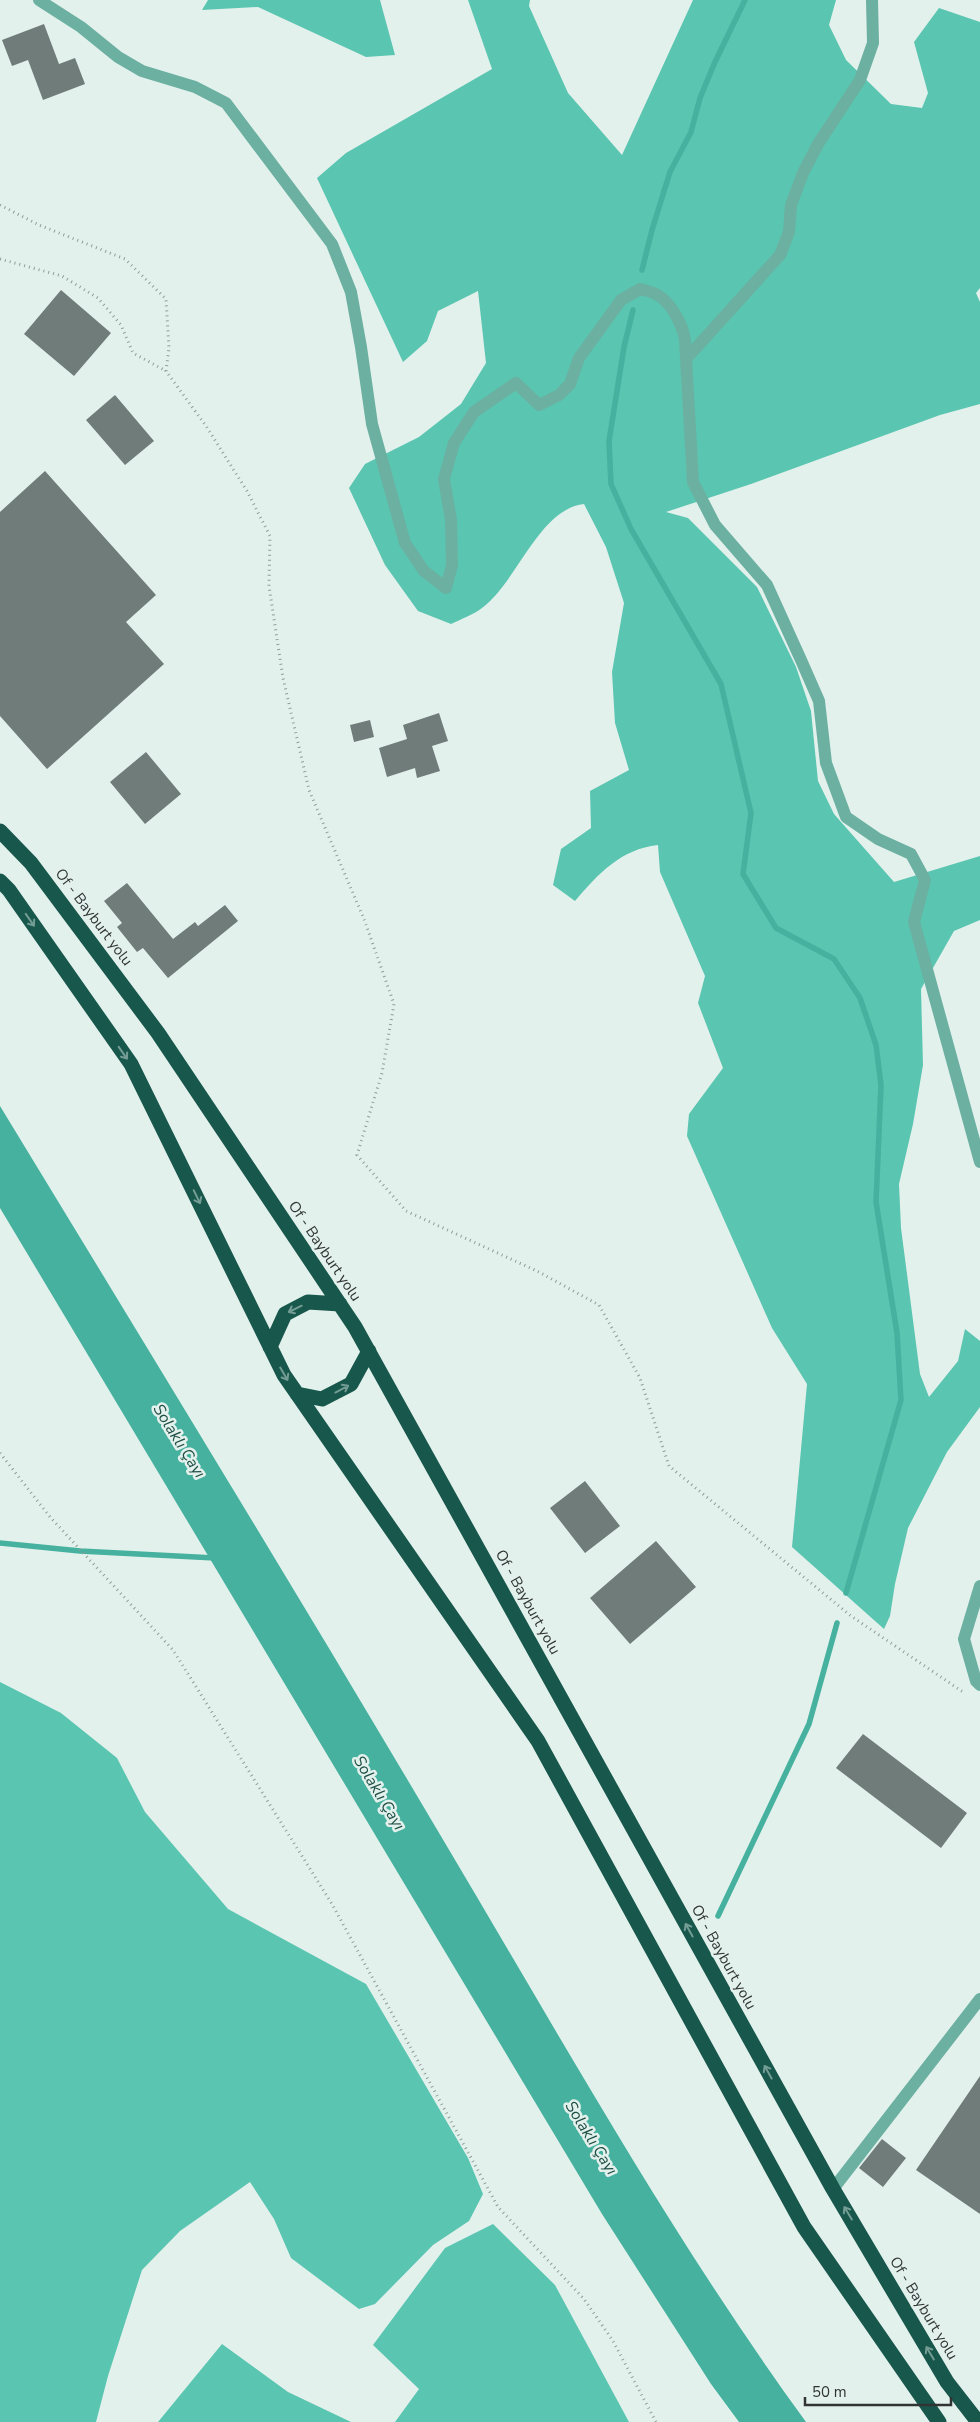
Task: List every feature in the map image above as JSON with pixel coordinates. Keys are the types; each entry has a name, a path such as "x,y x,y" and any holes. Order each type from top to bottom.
{"highway":[{"name":"Of - Bayburt yolu","path":"0,831 31,863 158,1033 340,1304 369,1351 833,2188 947,2382 978,2422"},
{"path":"0,881 9,890 131,1064 284,1375 538,1741 804,2227 939,2422"},
{"path":"270,1347 285,1314 308,1302 340,1304"},
{"path":"297,1394 322,1399 351,1384 369,1351"}],"street":[{"path":"39,0 81,27 118,57 142,71 195,87 226,103 332,244 351,292 372,424 406,543 424,571 446,588 452,565 450,520 444,479 454,443 474,412 516,383 538,404 559,394 570,384 579,358 621,300 640,288 660,296 684,330 693,482 715,525 766,585 801,660 818,700 826,763 846,817 878,839 910,854 925,880 914,922 980,1162"},
{"path":"686,360 780,255 789,232 791,205 803,173 818,144 860,80 873,43 872,0"},
{"path":"980,1586 964,1639 976,1681 980,1685"},
{"path":"833,2188 980,1999"}],"path":[{"path":"0,205 39,225 126,259 166,299 169,348 166,370"},
{"path":"0,259 62,276 98,298 121,325 133,353 166,370 206,426 242,483 270,536 269,586 283,678 310,790 364,919 394,1004 382,1073 356,1154 406,1211 537,1271 599,1305 640,1378 669,1466 852,1616 964,1692"},
{"path":"0,1453 50,1517 173,1650 332,1904 498,2207 584,2299 613,2341 656,2422"}],"shaded area":[{"path":"208,0 380,0 395,55 366,57 258,7 202,10"},
{"path":"468,0 530,0 529,6 568,93 622,155 693,0 836,0 829,25 846,60 891,104 922,108 928,93 914,42 939,8 980,22 980,288 976,293 980,302 980,404 940,415 751,484 666,512 688,518 757,587 796,667 811,711 818,781 834,814 894,882 980,856 980,920 954,931 921,989 923,1065 913,1124 899,1184 901,1228 920,1374 929,1397 958,1361 965,1329 980,1341 980,1407 947,1452 908,1528 895,1584 890,1616 884,1629 792,1547 807,1384 772,1328 687,1136 689,1114 723,1068 698,1003 705,976 660,872 658,845 645,847 611,864 592,881 575,901 553,885 561,849 591,828 590,791 629,770 615,723 612,672 624,603 606,547 584,504 568,509 541,532 495,596 471,615 451,624 418,611 385,565 349,488 365,464 419,437 461,404 486,363 478,291 438,311 427,341 403,362 317,178 346,153 492,69"},
{"path":"0,1682 61,1713 117,1758 145,1812 228,1909 366,1984 468,2158 483,2194 469,2221 433,2245 375,2304 359,2309 291,2258 274,2219 250,2182 180,2231 142,2270 108,2376 96,2422 0,2422"},
{"path":"493,2224 555,2285 629,2422 395,2422 419,2389 373,2345 445,2248"},
{"path":"222,2344 288,2392 351,2422 158,2422"}],"water":[{"name":"Solaklı Çayı","path":"0,1106 335,1658 663,2209 709,2281 806,2422 739,2422 711,2384 602,2214 0,1208"}],"building":[{"path":"44,24 59,64 75,58 85,84 43,100 28,60 12,66 2,40"},
{"path":"61,290 111,333 74,376 24,334"},
{"path":"115,395 154,441 125,465 86,420"},
{"path":"45,471 156,595 126,622 164,664 47,769 0,716 0,512"},
{"path":"439,713 448,741 432,746 440,771 417,778 415,768 387,777 379,748 407,739 403,725"},
{"path":"370,720 374,737 354,742 350,725"},
{"path":"146,752 181,794 145,824 110,782"},
{"path":"127,883 173,939 195,922 198,926 225,905 238,921 168,978 143,948 137,952 117,927 122,923 104,901"},
{"path":"585,1481 620,1526 585,1553 550,1508"},
{"path":"656,1541 696,1587 630,1644 590,1598"},
{"path":"863,1734 967,1813 941,1848 836,1768"},
{"path":"980,2076 980,2214 916,2170"},
{"path":"882,2139 906,2158 883,2187 859,2168"}],"waterway":[{"path":"642,270 670,172 691,132 700,98 745,0"},
{"path":"633,310 624,347 609,441 611,484 631,529 721,684 751,813 743,874 776,928 834,959 860,998 876,1045 881,1085 876,1202 897,1333 901,1400 846,1593"},
{"path":"0,1543 80,1551 215,1558"},
{"path":"718,1916 809,1724 837,1623"}]}
